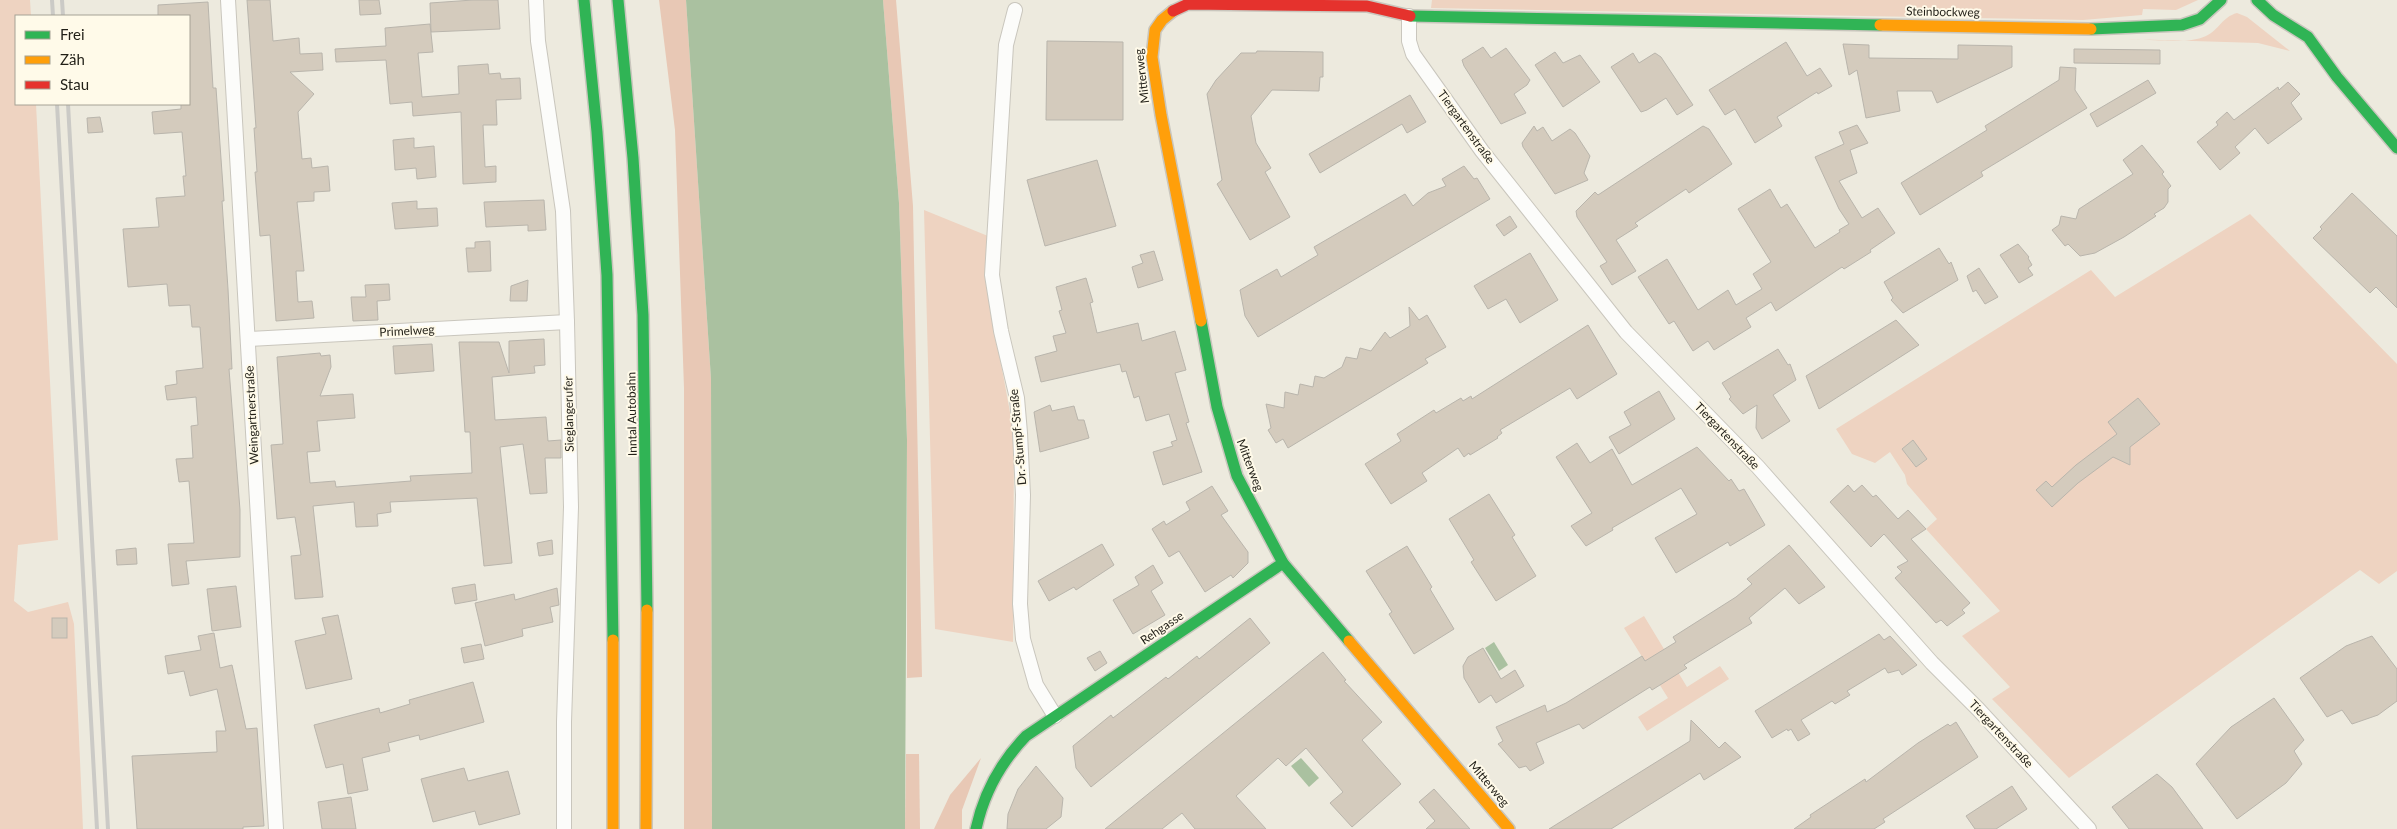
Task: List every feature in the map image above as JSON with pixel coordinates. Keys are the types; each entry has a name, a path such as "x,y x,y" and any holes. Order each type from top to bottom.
{"main road":[{"name":"Inntal Autobahn","path":"584,0 597,132 607,285 614,669 613,829"},
{"name":"Inntal Autobahn","path":"618,0 631,129 641,280 646,420 646,829"},
{"name":"Steinbockweg","path":"1156,28 1175,8 1188,4 1367,6 1409,16 2110,29 2182,25 2200,19 2221,0"},
{"path":"2257,0 2274,15 2308,37 2337,77 2397,148"},
{"path":"2274,15 2296,44"},
{"name":"Mitterweg","path":"1156,28 1152,47 1160,109 1222,427 1231,459 1244,490 1283,563 1510,829"},
{"path":"2306,53 2337,77"},
{"name":"Rehgasse","path":"1055,716 1283,563"},
{"path":"976,829 980,807 998,767 1026,736 1055,716"}],"street":[{"name":"Weingartnerstraße","path":"228,0 276,829"},
{"name":"Sieglangerufer","path":"536,0 538,41 562,211 567,322 571,507 564,722 564,829"},
{"name":"Dr.-Stumpf-Straße","path":"1016,10 1006,45 992,275 1001,331 1017,398 1023,495 1020,591 1023,639 1036,685 1055,716"},
{"name":"Tiergartenstraße","path":"1409,16 1409,41 1413,54 1482,151 1626,332 1758,467 1932,663 1978,709 2089,829"},
{"name":"Primelweg","path":"248,339 567,322"}],"shaded area":[{"path":"0,0 30,0 31,15 15,15 15,105 36,105 58,540 18,545 14,601 28,612 68,602 74,624 83,829 0,829"},
{"path":"659,0 686,0 711,379 712,829 684,829 684,388 675,130"},
{"path":"686,0 883,0 899,203 907,440 905,829 712,829 711,379"},
{"path":"883,0 896,0 913,206 922,677 907,678 907,440 899,203"},
{"path":"1432,0 2198,0 2176,10 2143,9 2142,15 2083,20 1431,8"},
{"path":"2237,13 2247,17 2290,51 2258,43 2182,41 2206,36 2228,17"},
{"path":"924,210 988,236 985,277 1014,434 1013,642 935,629"},
{"path":"2250,214 2397,364 2397,571 2379,584 2360,570 2069,778 1992,699 2010,687 1962,636 2000,611 1926,529 1937,519 1907,484 1905,475 1890,452 1875,463 1852,454 1836,429 2091,270 2115,297"},
{"path":"1644,616 1687,687 1720,666 1729,679 1647,731 1638,717 1668,698 1624,628"},
{"path":"1494,642 1508,665 1499,671 1485,648"},
{"path":"906,754 919,754 920,829 905,829"},
{"path":"981,758 962,810 962,829 934,829 950,795"},
{"path":"1301,758 1319,778 1309,787 1291,766"}],"building":[{"path":"247,0 270,0 273,41 299,38 300,54 322,53 323,70 290,72 314,94 298,112 302,159 311,158 312,168 328,166 330,191 314,192 314,201 297,202 304,271 296,271 298,302 312,301 314,318 276,321 270,235 260,236 255,172 257,172 254,128 256,128"},
{"path":"359,0 379,0 381,14 360,15"},
{"path":"498,0 500,29 431,32 430,3"},
{"path":"208,2 213,88 216,88 224,201 222,201 232,369 229,369 240,510 240,557 186,561 189,584 172,586 168,544 194,543 189,481 179,482 176,459 193,458 191,426 198,425 196,397 167,400 165,386 177,384 176,371 203,368 200,327 192,327 190,305 169,306 167,284 128,287 123,229 159,227 156,198 185,196 183,176 186,176 182,132 154,134 152,112 181,109 181,105 190,105 190,15 158,15 158,5"},
{"path":"430,24 433,52 418,53 422,97 459,94 458,66 488,64 489,74 500,73 501,79 520,78 521,99 496,100 497,125 483,125 485,167 496,166 496,182 463,184 461,112 413,116 412,102 390,104 386,60 336,62 335,49 386,46 385,28"},
{"path":"1047,41 1123,42 1123,120 1046,120"},
{"path":"1786,42 1807,76 1820,68 1832,86 1818,94 1817,92 1777,117 1782,126 1755,143 1735,109 1725,115 1709,90"},
{"path":"1843,44 1869,45 1869,58 1958,59 1958,45 2012,46 2012,67 1937,103 1932,91 1897,91 1900,111 1866,118 1857,70 1849,75"},
{"path":"1483,47 1491,58 1506,48 1530,80 1527,85 1514,94 1526,113 1501,124 1462,60"},
{"path":"2074,49 2160,50 2160,64 2074,63"},
{"path":"1257,51 1323,52 1323,77 1320,77 1319,91 1272,90 1251,116 1256,143 1271,168 1265,172 1290,217 1250,240 1217,184 1222,180 1207,94 1216,80 1241,53 1256,53"},
{"path":"1555,52 1563,63 1580,55 1600,82 1563,107 1535,65"},
{"path":"1633,53 1639,63 1655,53 1661,57 1693,105 1677,115 1666,98 1641,112 1611,67"},
{"path":"2060,67 2076,68 2075,90 2087,108 1981,172 1983,176 1920,215 1901,183 1987,130 1985,126 2059,80"},
{"path":"2148,80 2156,93 2097,127 2090,114"},
{"path":"2288,82 2300,94 2291,103 2302,119 2268,144 2255,128 2235,147 2240,153 2220,170 2197,142 2218,125 2216,122 2227,112 2234,120 2278,87 2279,90"},
{"path":"1410,95 1426,122 1407,133 1402,124 1320,173 1309,154"},
{"path":"100,117 103,132 88,133 87,118"},
{"path":"1857,125 1868,143 1850,150 1857,173 1839,181 1862,218 1878,208 1895,233 1870,250 1871,252 1844,269 1842,267 1776,311 1771,302 1746,318 1751,327 1714,350 1708,341 1693,351 1674,321 1669,324 1638,277 1667,259 1698,310 1728,290 1736,305 1762,289 1753,274 1771,262 1738,209 1770,189 1781,208 1787,204 1815,248 1840,232 1839,230 1849,224 1839,209 1815,157 1844,144 1839,132"},
{"path":"1534,126 1537,131 1543,127 1552,141 1570,129 1575,133 1590,156 1584,173 1588,180 1555,194 1523,147 1522,143"},
{"path":"1703,126 1709,129 1732,164 1689,193 1686,189 1635,223 1638,226 1616,240 1636,271 1612,285 1600,266 1607,262 1577,217 1576,211 1595,192 1598,195"},
{"path":"414,138 414,148 434,146 436,177 417,179 416,168 395,170 393,140"},
{"path":"2142,145 2164,172 2162,174 2171,186 2168,189 2168,202 2164,208 2154,214 2156,216 2124,237 2095,253 2080,256 2068,244 2065,246 2052,230 2059,225 2061,216 2076,219 2079,209 2133,174 2123,160"},
{"path":"1097,160 1116,226 1045,246 1027,180"},
{"path":"1464,166 1474,179 1477,178 1490,199 1258,337 1245,316 1240,290 1277,269 1281,277 1318,255 1314,247 1405,194 1413,206 1428,193 1446,186 1442,179"},
{"path":"2352,193 2397,236 2397,308 2376,287 2370,293 2313,238 2322,229 2320,227"},
{"path":"544,200 546,230 528,231 528,225 486,227 484,202"},
{"path":"417,201 417,209 437,208 438,226 395,229 392,203"},
{"path":"1510,216 1517,227 1504,236 1496,225"},
{"path":"490,241 491,271 468,272 466,248 475,248 475,242"},
{"path":"2018,244 2029,257 2032,265 2028,268 2033,275 2019,283 2000,255"},
{"path":"1939,248 1949,264 1951,262 1958,280 1903,313 1891,300 1893,298 1884,282"},
{"path":"1154,251 1163,280 1138,288 1132,267 1143,263 1140,255"},
{"path":"1530,253 1558,300 1520,323 1506,299 1488,309 1474,286"},
{"path":"1979,268 1998,297 1985,304 1976,290 1973,292 1967,276"},
{"path":"1086,278 1093,302 1090,303 1097,333 1138,323 1142,341 1175,331 1186,370 1175,373 1189,422 1186,423 1202,472 1163,485 1153,452 1173,446 1171,442 1177,440 1169,414 1146,421 1139,396 1134,398 1126,371 1122,372 1120,364 1041,382 1035,357 1057,351 1053,336 1066,333 1059,311 1062,310 1056,287"},
{"path":"528,280 527,301 510,301 511,286"},
{"path":"389,284 390,300 377,301 378,320 353,321 351,297 366,297 365,285"},
{"path":"1409,307 1419,320 1427,315 1446,347 1425,359 1428,363 1288,448 1283,439 1276,443 1268,430 1271,428 1266,404 1284,408 1285,392 1298,395 1300,384 1313,387 1315,376 1324,378 1342,367 1346,357 1357,359 1360,348 1371,351 1385,332 1390,338 1410,326"},
{"path":"1896,320 1919,345 1819,409 1806,376"},
{"path":"1588,325 1617,374 1577,399 1570,388 1500,430 1502,433 1498,438 1470,455 1469,453 1464,457 1458,448 1422,473 1427,481 1391,504 1365,464 1401,441 1397,434 1434,410 1436,413 1461,398 1463,401 1471,396 1472,399"},
{"path":"544,339 545,365 534,366 535,373 492,377 495,420 546,417 548,441 561,440 561,458 545,458 547,493 530,494 523,444 500,447 512,563 484,566 477,498 390,502 391,512 377,514 378,526 356,527 354,502 313,506 323,597 295,599 291,556 301,555 295,517 277,519 271,445 283,444 277,357 320,353 321,356 330,355 331,367 320,396 353,394 355,418 317,421 320,451 307,452 310,483 335,481 336,487 411,481 410,476 472,473 470,432 465,432 459,342 499,342 509,373 509,341"},
{"path":"432,344 434,371 395,374 393,346"},
{"path":"1778,349 1788,365 1790,364 1796,380 1773,395 1790,421 1762,439 1756,428 1757,405 1743,414 1729,399 1731,397 1722,383"},
{"path":"1659,391 1675,419 1619,454 1609,437 1631,425 1624,412"},
{"path":"2138,398 2160,424 2130,447 2130,465 2113,457 2078,483 2052,507 2036,490 2046,481 2052,487 2076,465 2117,434 2108,422"},
{"path":"1050,405 1052,411 1074,406 1078,420 1084,420 1089,438 1040,452 1034,412"},
{"path":"1913,440 1927,459 1916,467 1902,449"},
{"path":"1577,443 1590,463 1612,449 1632,485 1697,447 1729,481 1731,479 1739,491 1744,489 1765,525 1730,546 1728,542 1676,573 1655,538 1697,514 1681,488 1612,528 1613,530 1586,546 1571,526 1592,513 1556,457"},
{"path":"1848,485 1854,492 1862,485 1873,497 1876,495 1898,519 1908,510 1926,529 1911,539 1970,603 1962,610 1965,613 1947,626 1941,620 1936,623 1895,578 1902,572 1897,567 1908,561 1884,534 1871,547 1830,502"},
{"path":"1212,486 1228,511 1221,515 1248,552 1248,563 1233,578 1231,575 1205,592 1179,551 1169,557 1152,529 1164,521 1166,525 1190,510 1186,502"},
{"path":"1489,494 1515,535 1512,537 1536,576 1496,601 1471,562 1474,560 1449,519"},
{"path":"552,540 553,554 539,556 537,543"},
{"path":"1102,544 1114,565 1076,590 1074,587 1049,601 1038,581"},
{"path":"1789,545 1825,587 1799,604 1785,588 1749,618 1752,623 1684,665 1687,668 1652,690 1650,687 1583,729 1579,724 1536,743 1544,763 1530,771 1526,766 1519,768 1498,744 1503,741 1496,727 1545,705 1547,712 1566,703 1642,656 1645,661 1676,642 1673,637 1736,597 1752,584 1747,579"},
{"path":"1407,546 1432,587 1430,589 1454,629 1414,654 1389,614 1392,612 1366,571"},
{"path":"136,548 137,564 117,565 116,550"},
{"path":"1153,565 1163,583 1151,591 1165,615 1133,634 1113,600 1139,585 1135,577"},
{"path":"475,584 477,600 455,604 452,588"},
{"path":"236,586 241,627 212,631 207,589"},
{"path":"557,588 559,605 550,607 553,622 522,629 523,636 485,646 475,603 514,594 515,600"},
{"path":"338,615 352,679 306,689 295,641 326,634 322,618"},
{"path":"52,618 67,618 67,638 52,638"},
{"path":"1250,618 1270,643 1091,787 1076,768 1073,746 1111,715 1113,718 1166,677 1168,679 1197,656 1199,659"},
{"path":"214,633 220,668 232,665 246,729 257,728 264,826 243,827 243,829 137,829 132,756 217,752 216,731 226,731 217,689 190,696 184,671 168,674 165,656 201,650 198,636"},
{"path":"1879,634 1884,640 1890,636 1917,665 1902,675 1899,670 1888,673 1885,668 1847,691 1850,695 1835,704 1832,701 1801,720 1810,734 1798,741 1791,729 1788,731 1787,729 1772,738 1755,711"},
{"path":"2372,636 2397,669 2397,701 2378,715 2352,724 2342,710 2327,717 2300,678 2346,646"},
{"path":"481,644 484,659 464,663 461,648"},
{"path":"1483,648 1501,679 1515,670 1524,686 1496,703 1491,695 1479,703 1464,678 1463,666 1468,657"},
{"path":"1100,651 1107,663 1095,671 1087,658"},
{"path":"1323,652 1346,680 1344,681 1382,722 1362,740 1401,784 1352,827 1330,803 1343,792 1306,748 1286,766 1278,758 1236,796 1266,829 1195,829 1182,813 1162,829 1105,829"},
{"path":"473,682 484,722 420,740 419,735 388,743 390,751 362,758 368,790 348,794 343,764 326,768 314,725 379,708 380,713 410,704 409,700"},
{"path":"2274,698 2304,740 2294,751 2302,764 2286,783 2237,819 2196,764 2231,727"},
{"path":"1691,720 1719,748 1725,742 1741,757 1704,780 1700,773 1611,829 1549,829 1690,741"},
{"path":"1956,722 1978,757 1883,819 1885,822 1874,829 1794,829 1811,817 1810,815 1865,779 1866,782 1918,743 1948,724 1950,726"},
{"path":"1036,766 1063,798 1061,817 1046,829 1007,829 1008,814 1018,789"},
{"path":"464,768 468,781 508,771 520,814 479,825 475,811 433,822 421,779"},
{"path":"2157,774 2172,787 2203,829 2129,829 2112,807"},
{"path":"2012,786 2027,809 1996,829 1975,829 1966,816"},
{"path":"1434,789 1470,829 1426,829 1435,821 1419,802"},
{"path":"351,797 356,829 322,829 318,802"}],"railway":[{"path":"52,0 53,15"},
{"path":"62,0 63,15"},
{"path":"57,105 97,829"},
{"path":"68,105 108,829"}],"traffic: fast":[{"path":"584,0 597,132 607,275 613,640"},
{"path":"618,0 633,158 643,315 647,610"},
{"path":"2091,29 2182,25 2200,19 2221,0"},
{"path":"2257,0 2273,15 2308,37 2337,77 2397,148"},
{"path":"1410,16 1880,25"},
{"path":"1201,321 1217,407 1237,476 1283,563 1349,641"},
{"path":"976,829 988,790 1008,757 1026,736 1283,563"}],"traffic: slow":[{"path":"1173,11 1162,20 1155,30 1152,57 1161,115 1201,321"},
{"path":"1880,25 2091,29"},
{"path":"646,829 647,610"},
{"path":"613,640 613,829"},
{"path":"1349,641 1509,829"}],"traffic: jam":[{"path":"1173,11 1188,4 1367,6 1410,16"}]}
